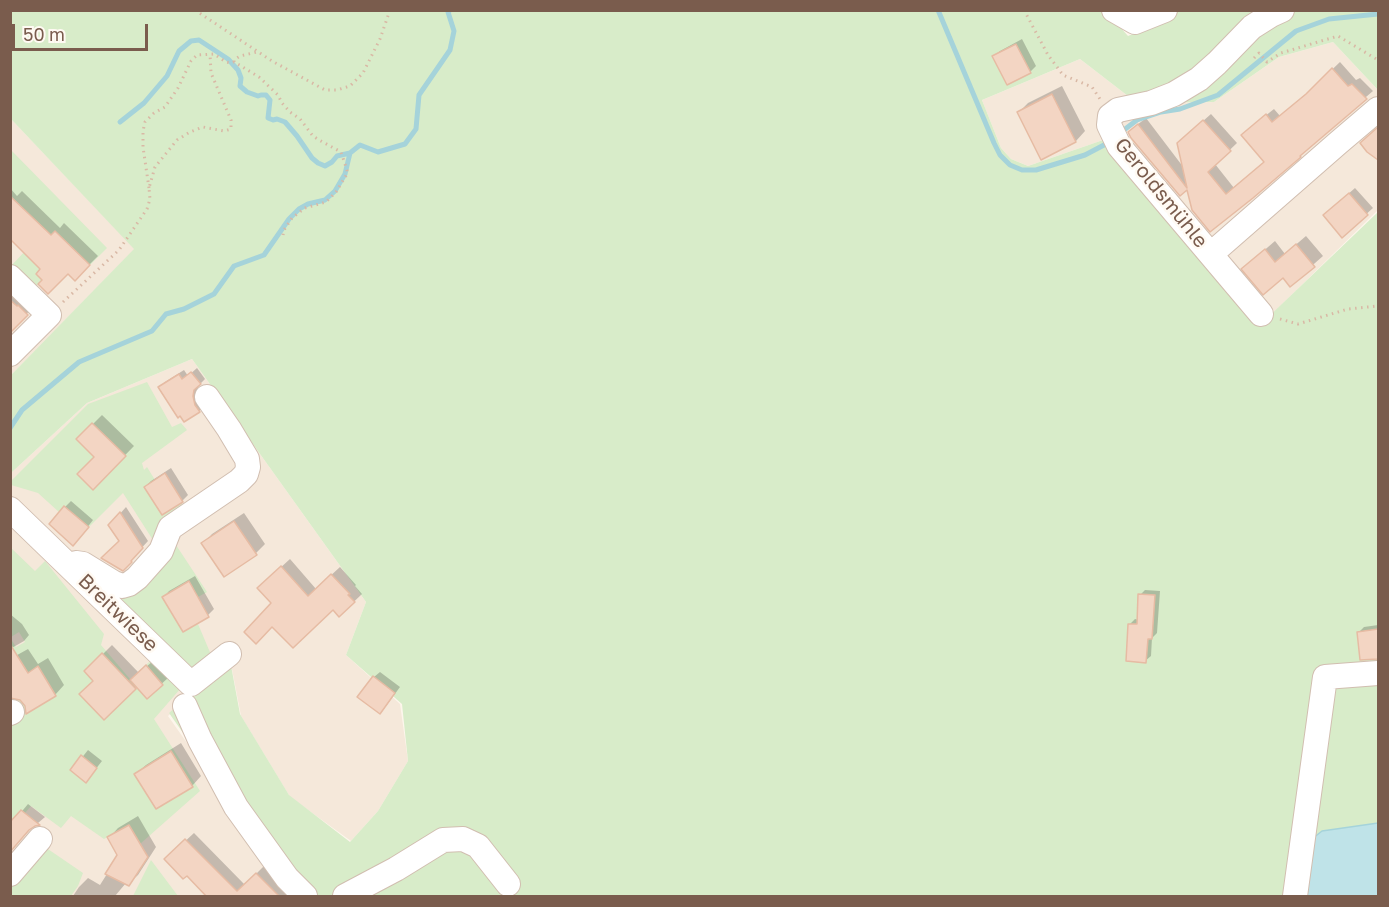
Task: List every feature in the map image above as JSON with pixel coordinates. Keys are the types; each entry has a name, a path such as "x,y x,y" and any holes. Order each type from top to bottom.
{"street":[{"path":"1114,10 1136,22 1165,10"},
{"name":"Geroldsmühle","path":"1261,314 1211,255 1113,129 1118,110 1151,103 1174,94 1199,79 1252,27 1282,10"},
{"path":"1211,255 1378,109"},
{"path":"10,277 48,315 10,354"},
{"path":"71,567 76,563 83,564 98,571 114,584 122,586 129,584 161,551 170,528 246,474 247,459 207,397"},
{"name":"Breitwiese","path":"10,509 71,567 188,695"},
{"path":"230,654 188,695 186,734 197,765 238,832"},
{"path":"1295,897 1325,677 1378,673"},
{"path":"188,695 200,740 236,807 287,878 305,897"},
{"path":"10,874 40,839"},
{"path":"345,897 443,840 463,839 478,846 508,884"}],"path":[{"path":"195,10 258,52 325,90 337,90 350,86 363,73 380,39 390,10"},
{"path":"1024,10 1048,55 1063,75 1092,87 1113,129"},
{"path":"1259,53 1267,62 1281,53 1338,36 1378,60"},
{"path":"234,62 240,56 258,52"},
{"path":"149,188 155,166 177,140 203,127 224,131 231,129 231,120 211,73 210,54"},
{"path":"48,315 119,249 147,209 150,199 143,147 145,122 165,106 178,88 191,61 197,55 214,54 226,62 234,62 259,77 278,95 282,104 300,119 313,136 341,152 346,174 336,192 326,202 305,208 292,218 283,236"},
{"path":"1261,314 1298,324 1348,309 1378,306"}],"shaded area":[{"path":"1333,42 1378,90 1378,210 1262,324 1106,139 1028,166 1011,159 1001,148 982,100 1080,59 1137,103 1214,102 1279,57"},
{"path":"11,119 135,249 11,375"},
{"path":"192,359 366,602 346,655 400,704 408,761 378,811 351,841 290,797 241,716 230,659 168,716 295,896 11,896 11,473 87,403"}],"green space":[{"path":"1105,10 1128,36 1147,28 1139,11 1378,11 1378,90 1333,42 1279,57 1214,102 1137,103 1080,59 982,100 1001,148 1011,159 1028,166 1106,139 1261,324 1378,212 1378,896 298,896 169,713 230,660 240,714 289,795 350,842 378,811 408,761 402,704 346,655 366,602 192,359 87,403 11,473 11,375 134,249 11,119 11,11"},
{"path":"10,149 107,248 90,265 55,231 29,258 41,269 36,274 52,291 50,292 40,282 33,290 11,266 45,230 13,198 11,200"},
{"path":"147,382 172,427 181,423 187,430 142,463 144,470 147,467 155,480 144,487 162,515 182,503 185,510 158,548 123,493 89,527 59,512 38,493 11,485 11,481 88,404"},
{"path":"176,545 207,592 198,597 188,581 162,597 183,632 198,624 212,657 194,672 117,603"},
{"path":"10,547 35,571 45,561 104,634 101,645 147,699 163,685 146,665 152,659 181,688 154,719 200,791 140,844 129,825 104,839 71,816 61,828 31,806 25,813 20,810 11,822 11,639 16,647 25,642 19,632 11,637"},
{"path":"42,845 83,873 78,886 71,896 11,896 11,882"},
{"path":"151,860 178,896 133,896"}],"water":[{"path":"1378,823 1378,896 1307,896 1312,839 1322,831"}],"building":[{"path":"1016,44 1031,73 1007,85 992,56"},
{"path":"1332,68 1348,86 1352,84 1367,99 1253,198 1210,232 1192,210 1187,190 1180,196 1128,132 1138,124 1187,188 1177,143 1203,120 1231,151 1208,172 1226,194 1264,162 1241,135 1266,114 1272,122 1306,94"},
{"path":"1052,94 1076,142 1041,160 1017,112"},
{"path":"1378,127 1378,160 1360,143"},
{"path":"1349,193 1368,215 1342,238 1323,215"},
{"path":"10,196 51,235 55,231 90,265 75,281 68,274 48,294 38,284 42,280 36,274 40,269 10,239"},
{"path":"1296,244 1315,267 1290,287 1283,278 1263,295 1241,269 1265,249 1275,262"},
{"path":"10,300 28,315 10,333"},
{"path":"191,372 201,384 194,390 193,396 200,412 184,422 180,416 178,418 158,387 179,374 182,379"},
{"path":"92,423 126,456 93,490 77,474 94,457 76,439"},
{"path":"165,473 183,502 162,515 144,487"},
{"path":"64,506 89,527 73,546 49,524"},
{"path":"120,512 143,548 123,571 101,558 119,541 108,525"},
{"path":"234,521 257,555 224,577 201,543"},
{"path":"281,566 308,596 331,574 355,602 339,617 333,610 293,648 272,627 256,644 244,632 271,603 257,588"},
{"path":"189,581 209,617 183,632 162,597"},
{"path":"1138,594 1155,595 1152,639 1148,639 1146,663 1126,661 1128,624 1137,624"},
{"path":"1378,629 1378,659 1360,660 1357,632"},
{"path":"10,644 28,673 38,666 56,696 26,714 25,706 20,700 10,698"},
{"path":"102,653 136,689 104,720 79,694 93,681 84,671"},
{"path":"146,665 163,685 147,699 130,680"},
{"path":"373,676 395,693 380,714 357,697"},
{"path":"171,751 193,787 156,809 134,774"},
{"path":"81,755 97,768 86,783 70,770"},
{"path":"21,810 40,825 29,830 10,852 10,822"},
{"path":"129,825 148,857 129,886 105,874 117,855 107,837"},
{"path":"185,839 237,891 256,873 280,897 207,897 187,876 183,879 164,859"}],"waterway":[{"path":"10,428 22,410 79,362 152,331 166,314 184,309 214,294 234,266 264,255 289,219 299,209 325,200 335,191 345,174 350,153 360,145 378,152 405,144 416,129 419,95 450,50 454,31 448,12 450,10"},
{"path":"938,10 994,143 1000,155 1010,165 1022,170 1036,170 1085,155 1110,140"},
{"path":"1120,133 1137,120 1161,112 1180,109 1218,95 1296,31 1329,19 1378,14"},
{"path":"120,122 144,103 167,76 179,51 191,41 199,40 228,59 238,70 241,78 240,86 247,92 258,96 266,95 270,100 268,118 285,122 318,163 325,166 337,156 350,153"}]}
